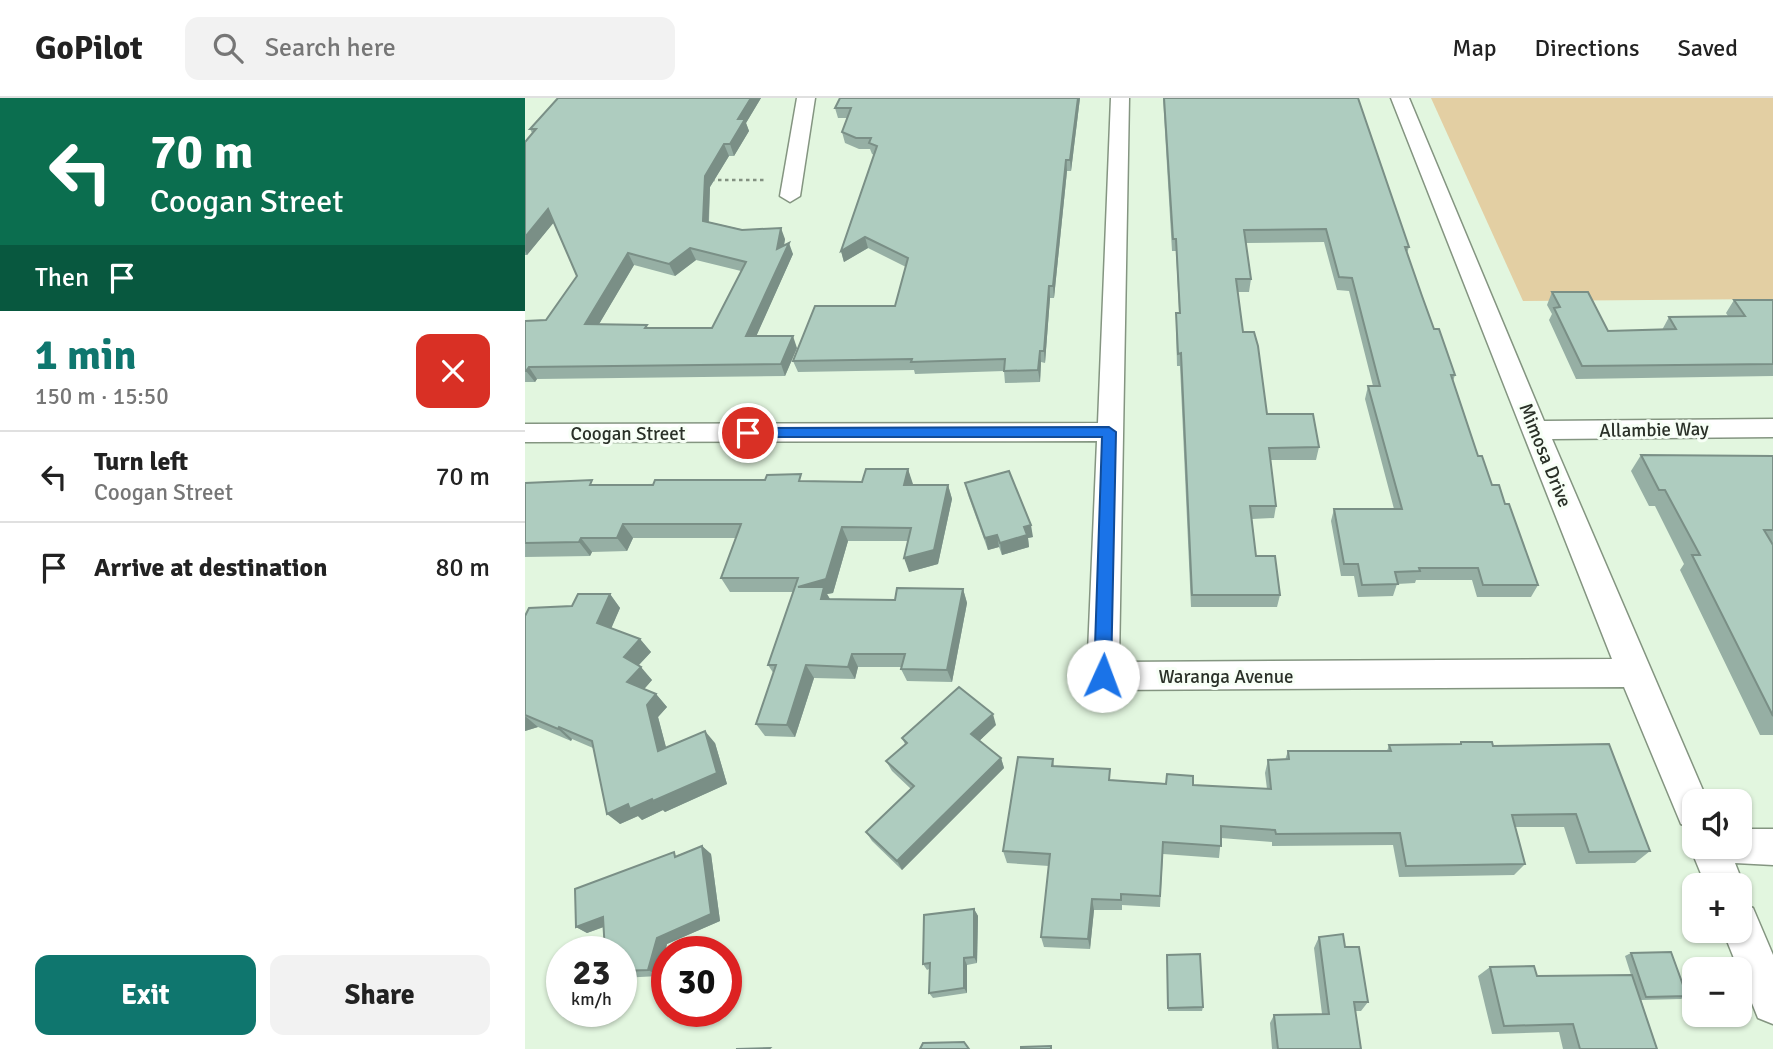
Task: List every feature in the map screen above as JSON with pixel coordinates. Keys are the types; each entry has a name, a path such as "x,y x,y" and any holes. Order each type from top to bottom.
{"street":[{"path":"790,188 806,98"},
{"name":"Waranga Avenue","path":"1119,98 1103,676 1635,673"},
{"name":"Mimosa Drive","path":"1400,98 1684,789"},
{"name":"Allambie Way","path":"1535,430 1773,428"},
{"name":"Coogan Street","path":"525,433 1109,432"},
{"path":"1752,847 1773,846"},
{"path":"1748,943 1773,1003"}],"path":[{"path":"707,180 790,188"}],"shaded area":[{"path":"1431,98 1773,98 1773,299 1523,301"}],"building":[{"path":"558,98 751,98 738,119 745,119 730,144 724,144 705,176 703,221 742,230 781,228 777,249 789,243 746,336 793,336 781,364 529,367 525,371 525,321 546,320 577,276 548,209 525,237 525,142 536,129 530,129","holes":["690,248 746,262 712,328 645,328 647,325 585,324 628,253 669,264"]},
{"path":"840,98 1078,98 1070,160 1066,160 1053,286 1049,286 1044,351 1040,351 1038,370 1004,371 1005,359 911,362 912,359 793,361 815,306 895,306 908,258 865,237 841,251 877,146 869,143 871,138 856,138 842,132 851,108 835,108"},
{"path":"1164,98 1358,98 1409,247 1405,247 1422,296 1434,329 1439,329 1455,375 1451,375 1478,456 1482,456 1492,485 1499,485 1505,504 1509,504 1538,585 1483,585 1478,568 1419,568 1420,571 1395,572 1398,584 1362,585 1358,564 1344,564 1334,509 1402,509 1368,386 1380,386 1352,278 1339,277 1326,229 1244,230 1251,279 1236,279 1243,332 1254,332 1258,346 1267,414 1313,414 1319,447 1269,448 1276,506 1250,506 1256,556 1275,556 1280,595 1192,595 1181,353 1178,354 1176,313 1180,313 1176,239 1173,239"},
{"path":"1552,292 1588,292 1608,331 1676,329 1669,317 1745,316 1734,300 1773,300 1773,364 1582,366 1554,308 1560,307"},
{"path":"1641,455 1773,456 1773,530 1764,530 1773,545 1773,716 1692,555 1700,555 1665,490 1659,490"},
{"path":"866,469 908,469 904,485 948,485 934,550 904,558 911,528 842,527 826,579 798,587 824,587 821,599 895,600 897,588 963,589 947,670 901,669 905,654 852,654 848,667 806,665 787,725 756,724 776,665 768,665 798,578 721,578 741,524 623,524 617,538 525,543 525,483 592,480 590,485 653,485 655,480 765,480 767,475 801,474 799,481 862,482"},
{"path":"1009,471 1031,525 1024,527 1027,535 1000,543 997,535 985,538 965,483"},
{"path":"578,594 610,594 597,623 640,639 624,657 641,667 627,682 656,694 647,705 658,751 705,731 717,773 653,801 652,799 630,809 628,804 607,814 592,741 525,715 525,616 529,608 572,606"},
{"path":"959,687 993,714 971,734 1001,758 897,861 866,832 914,786 886,761 907,743 902,738"},
{"path":"1492,742 1493,746 1609,744 1650,851 1589,852 1576,814 1512,815 1525,864 1406,866 1400,833 1276,834 1275,830 1221,826 1221,846 1163,842 1160,896 1121,894 1121,900 1092,899 1088,939 1041,937 1050,854 1003,851 1018,757 1053,759 1052,766 1110,769 1109,780 1166,784 1167,774 1193,776 1193,785 1271,789 1268,760 1289,759 1288,751 1391,751 1389,745"},
{"path":"702,846 711,914 662,936 651,936 648,970 637,970 637,936 604,936 603,917 576,927 575,889 674,852 675,857"},
{"path":"974,909 974,957 964,958 964,988 929,993 930,963 923,964 924,915"},
{"path":"1343,934 1345,947 1359,947 1368,1002 1354,1002 1361,1049 1278,1049 1274,1015 1329,1014 1319,937"},
{"path":"1671,952 1682,982 1682,996 1646,997 1631,953"},
{"path":"1200,954 1203,1007 1168,1008 1167,955"},
{"path":"1534,966 1537,976 1632,975 1657,1049 1580,1049 1573,1024 1504,1026 1490,967"},
{"path":"964,1042 969,1049 920,1049 923,1043"},
{"path":"1051,1046 1051,1049 1021,1049 1021,1047"}],"route":[{"path":"748,433 1109,432 1103,676"}]}
